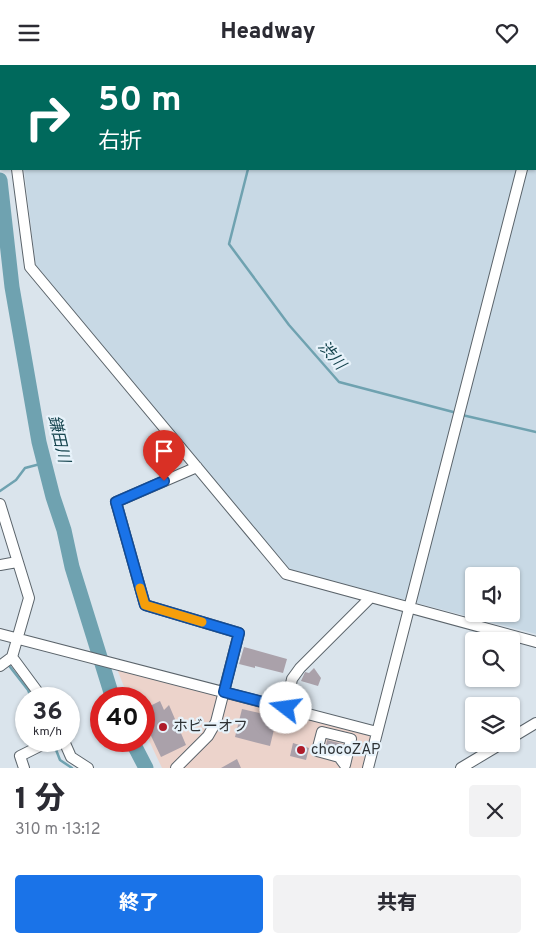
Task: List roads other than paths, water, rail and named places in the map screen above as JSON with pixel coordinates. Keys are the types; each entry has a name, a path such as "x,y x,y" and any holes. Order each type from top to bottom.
{"street":[{"path":"18,170 30,267 286,574 536,642"},
{"path":"370,766 377,732 522,170"},
{"path":"176,768 212,730 219,714 239,633 145,605 116,502 196,467"},
{"path":"0,504 29,598 12,657 0,666"},
{"path":"0,565 17,563"},
{"path":"286,708 292,679 300,667 370,598"},
{"path":"0,634 377,732"},
{"path":"12,657 34,687"},
{"path":"520,733 536,723"},
{"path":"24,768 20,757 29,752"},
{"path":"69,752 71,757 88,768"},
{"path":"461,768 488,752"}],"waterway":[{"name":"渋川","path":"248,170 229,244 289,325 339,382 457,413"},
{"name":"鎌田川","path":"0,180 12,287 39,442 53,497 64,530 72,567 109,687"},
{"name":"渋川","path":"462,415 536,432"},
{"path":"0,491 16,480 25,468 44,463"},
{"path":"7,663 26,687"},
{"path":"57,752 60,760 72,768"},
{"name":"鎌田川","path":"138,752 146,768"}],"place":[{"name":"ホビーオフ","path":"163,727"},
{"name":"chocoZAP","path":"301,750"}]}
